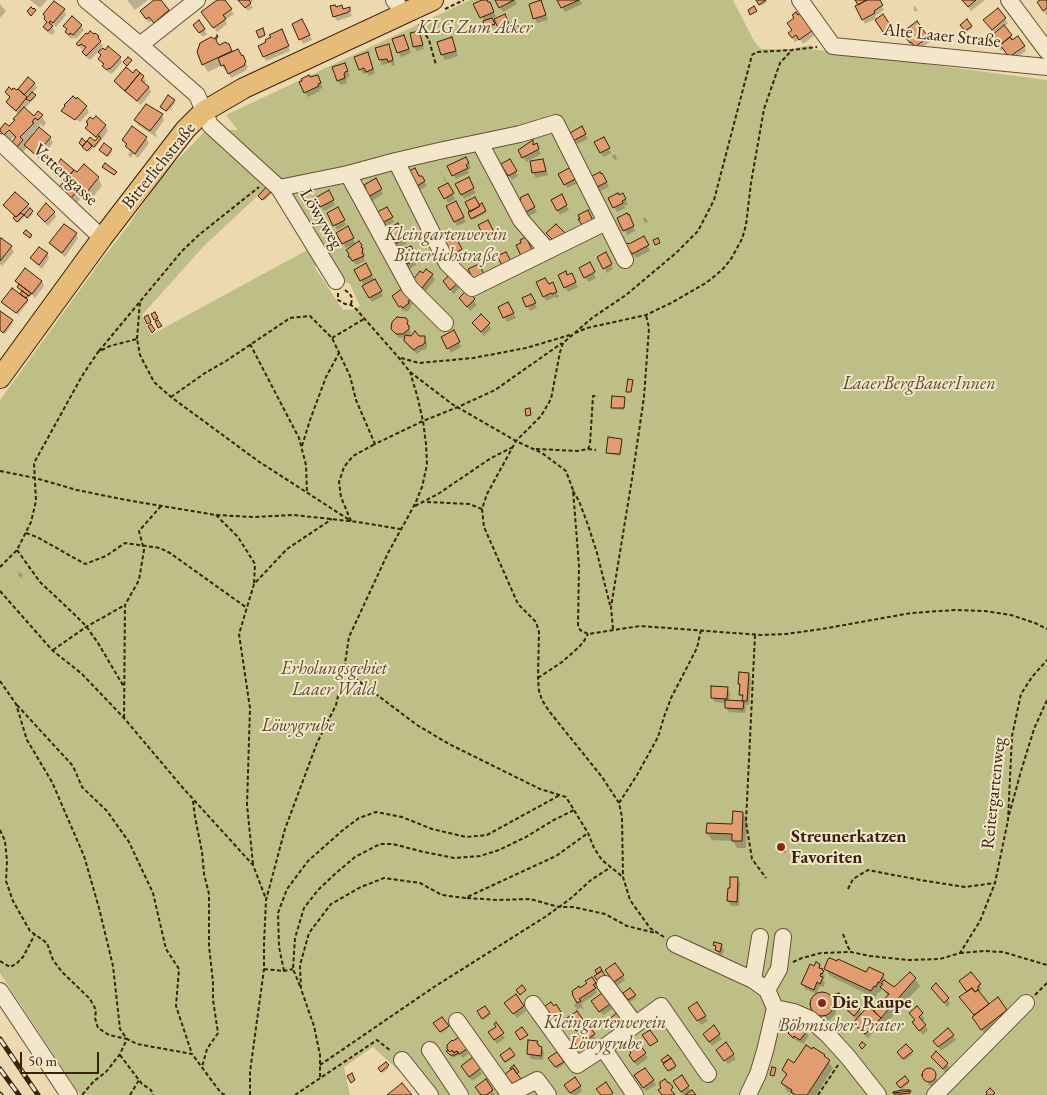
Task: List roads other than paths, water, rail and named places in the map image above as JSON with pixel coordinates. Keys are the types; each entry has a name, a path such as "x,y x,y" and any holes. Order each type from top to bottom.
{"main road":[{"name":"Bitterlichstraße","path":"3,369 185,130 203,112 244,88 433,0"}],"street":[{"name":"Löwyweg","path":"86,0 197,95 210,125 274,184 337,284"},
{"name":"Alte Laaer Straße","path":"800,0 828,46 1047,67"},
{"path":"1009,0 1047,51"},
{"path":"140,45 194,1"},
{"path":"274,184 348,174 396,161 520,134 556,122 625,260"},
{"name":"Vettersgasse","path":"0,142 102,238"},
{"path":"480,142 522,220 547,250"},
{"path":"396,161 447,263 477,293 547,250 606,222"},
{"path":"348,174 410,288 445,324"},
{"path":"753,980 760,937"},
{"path":"767,990 779,968 783,937"},
{"path":"674,944 753,980 767,990 775,1008 765,1052 758,1074 748,1095"},
{"path":"605,984 634,1024"},
{"path":"0,991 69,1095"},
{"path":"935,1095 1026,1003"},
{"path":"533,1004 576,1064 603,1048 661,1006 708,1074"},
{"path":"775,1008 794,1012 810,1019 848,1057 878,1095"},
{"path":"457,1021 509,1095 537,1080 548,1095"},
{"path":"603,1048 635,1095"},
{"path":"430,1050 460,1095"},
{"path":"402,1060 430,1095"}],"tram line":[{"path":"893,1093 911,1091"}],"railway":[{"path":"0,1039 38,1095"},
{"path":"0,1069 19,1095"}],"place":[{"name":"Streunerkatzen Favoriten","path":"781,847"},
{"name":"Die Raupe","path":"822,1003"}],"park label":[{"name":"KLG Zum Acker","path":"475,28"},
{"name":"Kleingartenverein Bitterlichstraße","path":"446,245"},
{"name":"LaaerBergBauerInnen","path":"919,384"},
{"name":"Erholungsgebiet Laaer Wald","path":"334,680"},
{"name":"Löwygrube","path":"298,726"},
{"name":"Böhmischer Prater","path":"841,1026"},
{"name":"Kleingartenverein Löwygrube","path":"605,1033"}]}
